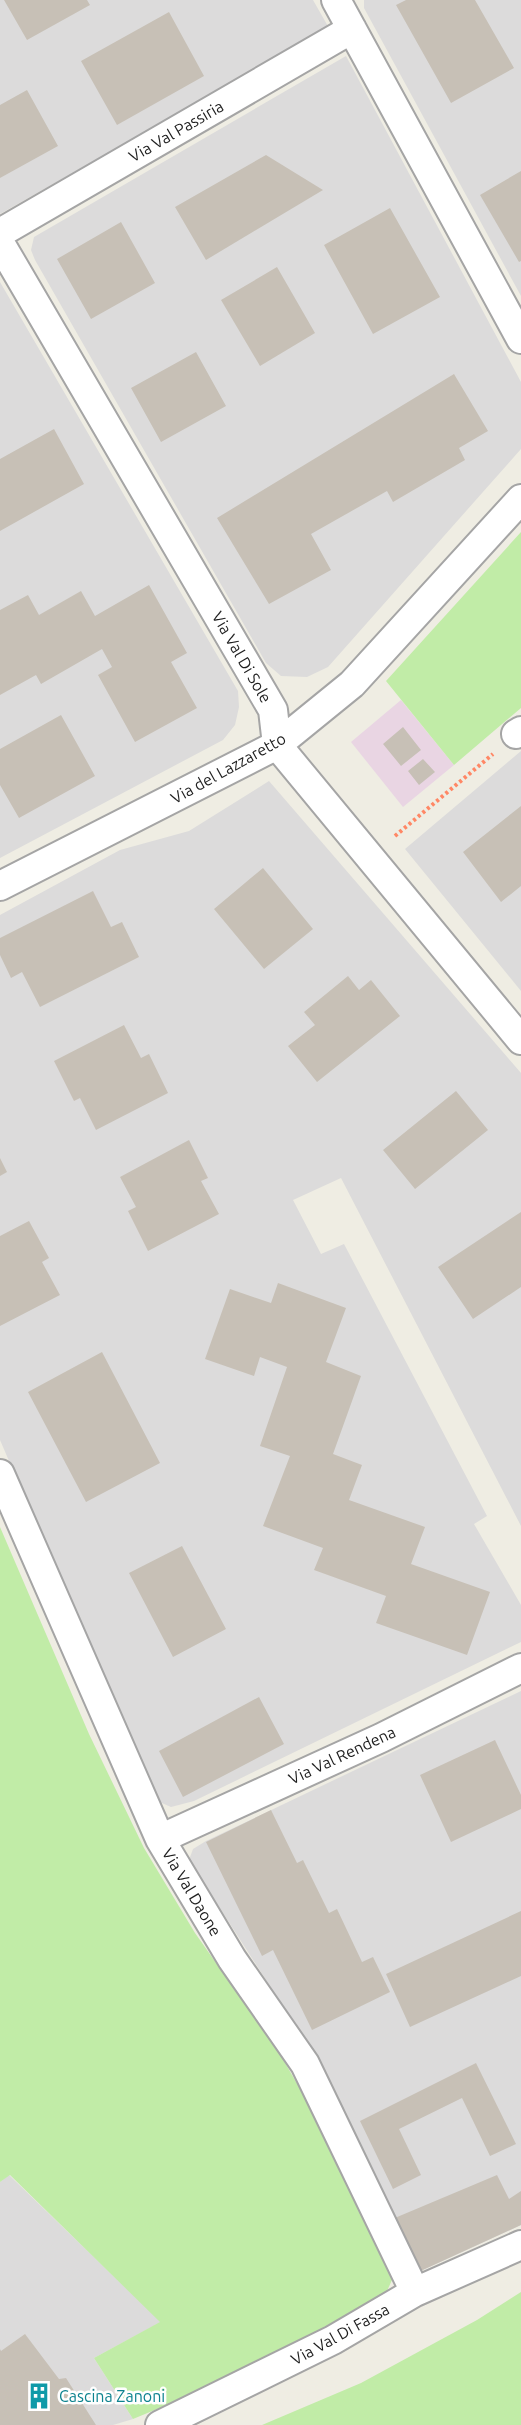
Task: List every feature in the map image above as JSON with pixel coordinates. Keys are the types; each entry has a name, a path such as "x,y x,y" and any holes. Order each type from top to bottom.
{"street":[{"path":"336,0 521,339"},
{"name":"Via Val Passiria","path":"0,233 352,29"},
{"name":"Via Val Di Sole","path":"0,243 273,710 277,745"},
{"name":"Via del Lazzaretto","path":"0,886 277,745 352,684 521,499"},
{"path":"277,745 521,1040"},
{"name":"Via Val Daone","path":"0,1474 160,1839 232,1959 305,2064 415,2292"},
{"name":"Via Val Rendena","path":"160,1839 381,1738 521,1668"},
{"name":"Via Val Di Fassa","path":"160,2425 333,2340 415,2292 521,2245"}],"path":[{"path":"393,838 519,733"}],"shaded area":[{"path":"0,0 313,0 329,28 0,214"},
{"path":"364,0 521,0 521,296 364,8"},
{"path":"346,56 521,382 521,449 328,667 307,677 281,676 266,663 31,250 34,237"},
{"path":"0,282 238,691 239,707 235,725 223,740 0,858"},
{"path":"401,700 454,765 403,807 351,742"},
{"path":"521,751 521,991 405,849"},
{"path":"269,781 521,1073 521,1526 341,1178 293,1200 321,1254 344,1244 487,1516 474,1524 521,1605 521,1642 194,1801 171,1807 155,1800 0,1440 0,915 120,850 189,831"},
{"path":"521,1691 521,2225 414,2274 300,2033 189,1860 193,1849 206,1841"},
{"path":"9,2175 161,2322 94,2358 133,2419 113,2425 0,2425 0,2182"}],"green space":[{"path":"521,532 521,708 454,765 386,681"},
{"path":"0,1527 89,1734 144,1848 195,1933 280,2054 344,2166 396,2271 383,2300 244,2373 133,2419 94,2358 160,2322 10,2175 0,2182"},
{"path":"521,2292 521,2425 262,2425 361,2383 477,2320"}],"building":[{"path":"4,0 87,0 90,5 27,40"},
{"path":"406,0 475,0 514,68 451,103 396,5"},
{"path":"169,12 204,76 117,125 81,61"},
{"path":"27,90 58,146 0,178 0,105"},
{"path":"266,155 323,190 206,260 175,207"},
{"path":"521,171 521,261 519,262 480,195"},
{"path":"390,208 440,297 373,334 324,245"},
{"path":"121,222 155,283 91,319 57,259"},
{"path":"277,267 315,333 260,366 221,300"},
{"path":"196,352 226,406 161,442 131,388"},
{"path":"454,374 488,431 459,448 465,460 393,502 387,491 311,534 331,570 269,604 217,518"},
{"path":"54,429 84,484 0,531 0,459"},
{"path":"149,585 187,653 171,662 197,708 135,742 98,675 112,667 102,649 41,684 36,675 0,695 0,610 28,595 39,615 81,591 95,616"},
{"path":"61,715 95,776 19,818 0,785 0,749"},
{"path":"403,727 421,750 401,766 383,744"},
{"path":"423,759 435,772 419,785 408,771"},
{"path":"521,806 521,886 501,902 463,852"},
{"path":"263,868 313,929 264,969 214,909"},
{"path":"93,891 111,927 122,922 139,957 40,1007 22,972 11,978 0,955 0,938"},
{"path":"348,976 359,990 371,980 400,1016 317,1082 288,1046 315,1025 304,1012"},
{"path":"124,1025 141,1058 149,1054 168,1093 96,1130 80,1098 74,1101 54,1061"},
{"path":"456,1091 488,1130 415,1189 383,1150"},
{"path":"189,1140 208,1178 201,1181 219,1214 148,1251 128,1211 136,1207 120,1177"},
{"path":"0,1158 7,1172 0,1176"},
{"path":"521,1212 521,1287 473,1319 438,1267"},
{"path":"29,1221 49,1258 42,1262 60,1295 0,1326 0,1236"},
{"path":"278,1283 346,1308 326,1362 361,1376 333,1454 362,1465 349,1500 425,1527 411,1564 490,1592 467,1655 376,1623 386,1596 314,1570 323,1548 263,1526 290,1456 260,1446 287,1367 260,1357 254,1376 205,1359 230,1289 271,1303"},
{"path":"102,1352 160,1463 86,1502 28,1392"},
{"path":"182,1546 226,1629 173,1657 129,1573"},
{"path":"259,1697 284,1744 183,1797 159,1751"},
{"path":"495,1740 521,1795 521,1809 451,1842 420,1775"},
{"path":"271,1810 297,1863 303,1860 329,1913 337,1909 362,1962 373,1957 390,1992 312,2030 273,1950 262,1956 206,1842"},
{"path":"521,1911 521,1976 410,2027 386,1974"},
{"path":"476,2063 516,2144 490,2156 462,2098 399,2129 421,2175 393,2189 360,2121"},
{"path":"497,2175 509,2199 521,2191 521,2225 414,2274 390,2220"},
{"name":"Cascina Zanoni","path":"25,2334 59,2379 66,2378 96,2425 0,2425 0,2349 1,2351"}],"place":[{"name":"Cascina Zanoni","path":"39,2396"}]}
